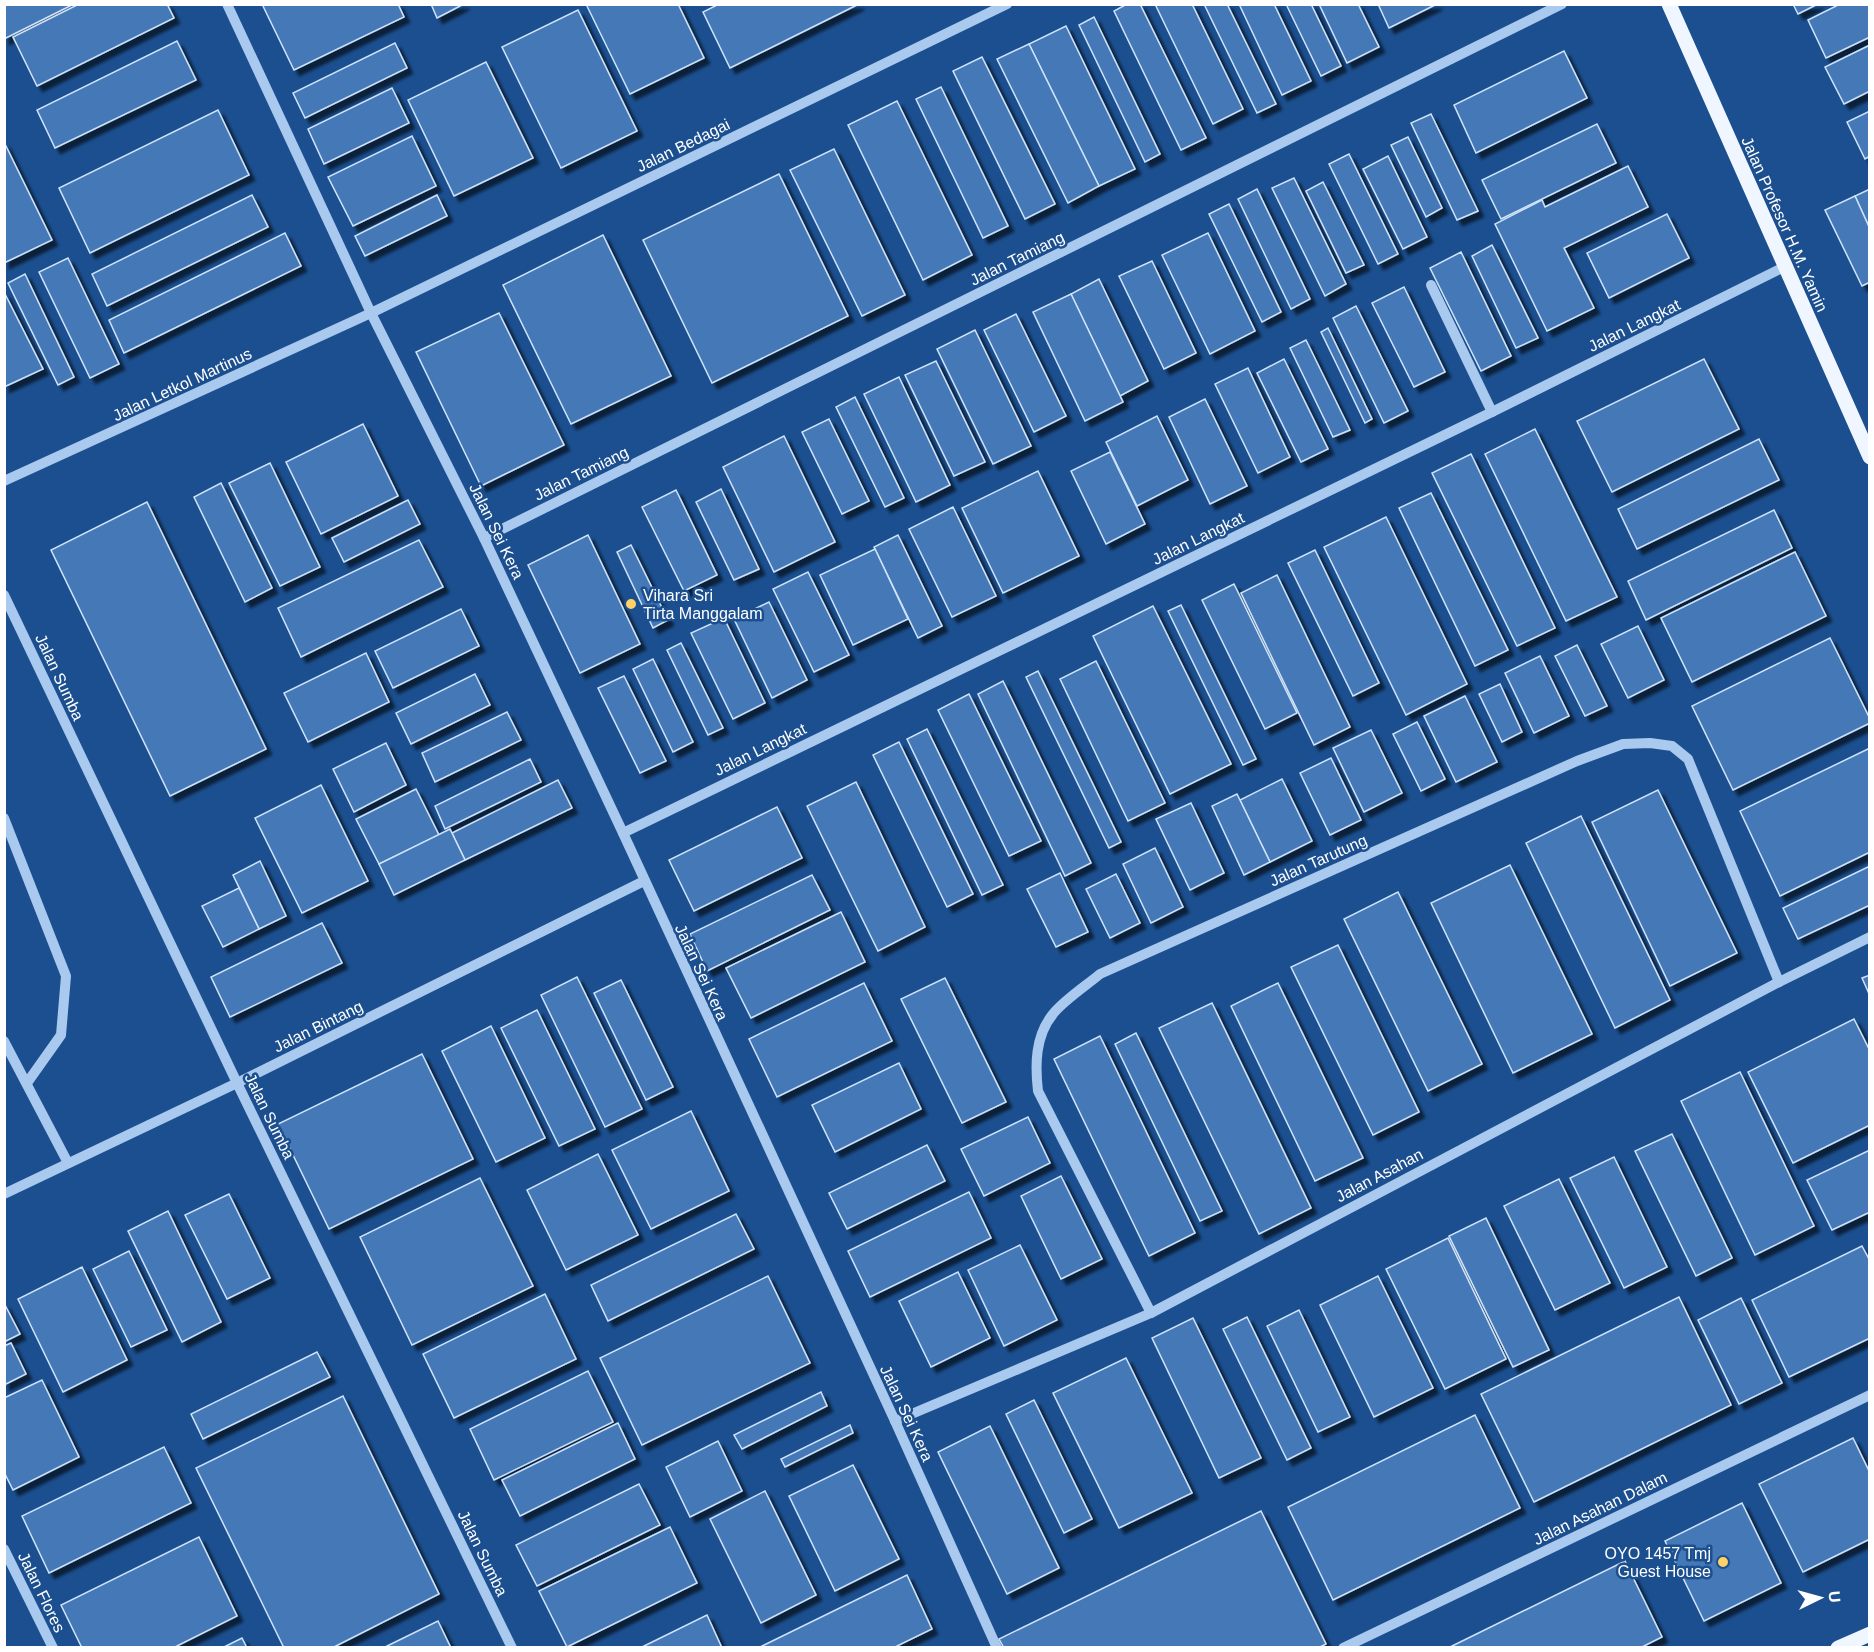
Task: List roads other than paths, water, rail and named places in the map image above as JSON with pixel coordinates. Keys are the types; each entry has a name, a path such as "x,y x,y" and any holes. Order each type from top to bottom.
{"main road":[{"name":"Jalan Profesor H.M. Yamin","path":"1669,4 1869,457"},
{"path":"1838,1647 1869,1634"}],"street":[{"name":"Jalan Sei Kera","path":"227,4 371,313 484,538 623,833 895,1421 996,1647"},
{"name":"Jalan Bedagai","path":"371,313 1007,4"},
{"name":"Jalan Tamiang","path":"484,538 1562,4"},
{"name":"Jalan Langkat","path":"623,833 1785,267"},
{"path":"1431,285 1492,411"},
{"name":"Jalan Letkol Martinus","path":"4,481 371,313"},
{"name":"Jalan Sumba","path":"4,595 237,1083 512,1647"},
{"name":"Jalan Tarutung","path":"1151,1313 1038,1091 1035,1066 1040,1039 1053,1014 1100,974 1577,761 1623,744 1650,743 1672,746 1688,759 1779,982"},
{"path":"4,818 66,976 61,1035 27,1083"},
{"name":"Jalan Bintang","path":"4,1194 237,1083 644,881"},
{"name":"Jalan Asahan","path":"895,1421 1151,1313 1779,982 1869,937"},
{"path":"4,1041 68,1163"},
{"name":"Jalan Asahan Dalam","path":"1343,1647 1869,1395"},
{"name":"Jalan Flores","path":"4,1549 53,1647"}],"place":[{"name":"Vihara Sri Tirta Manggalam","path":"631,604"},
{"name":"OYO 1457 Tmj Guest House","path":"1723,1562"}]}
